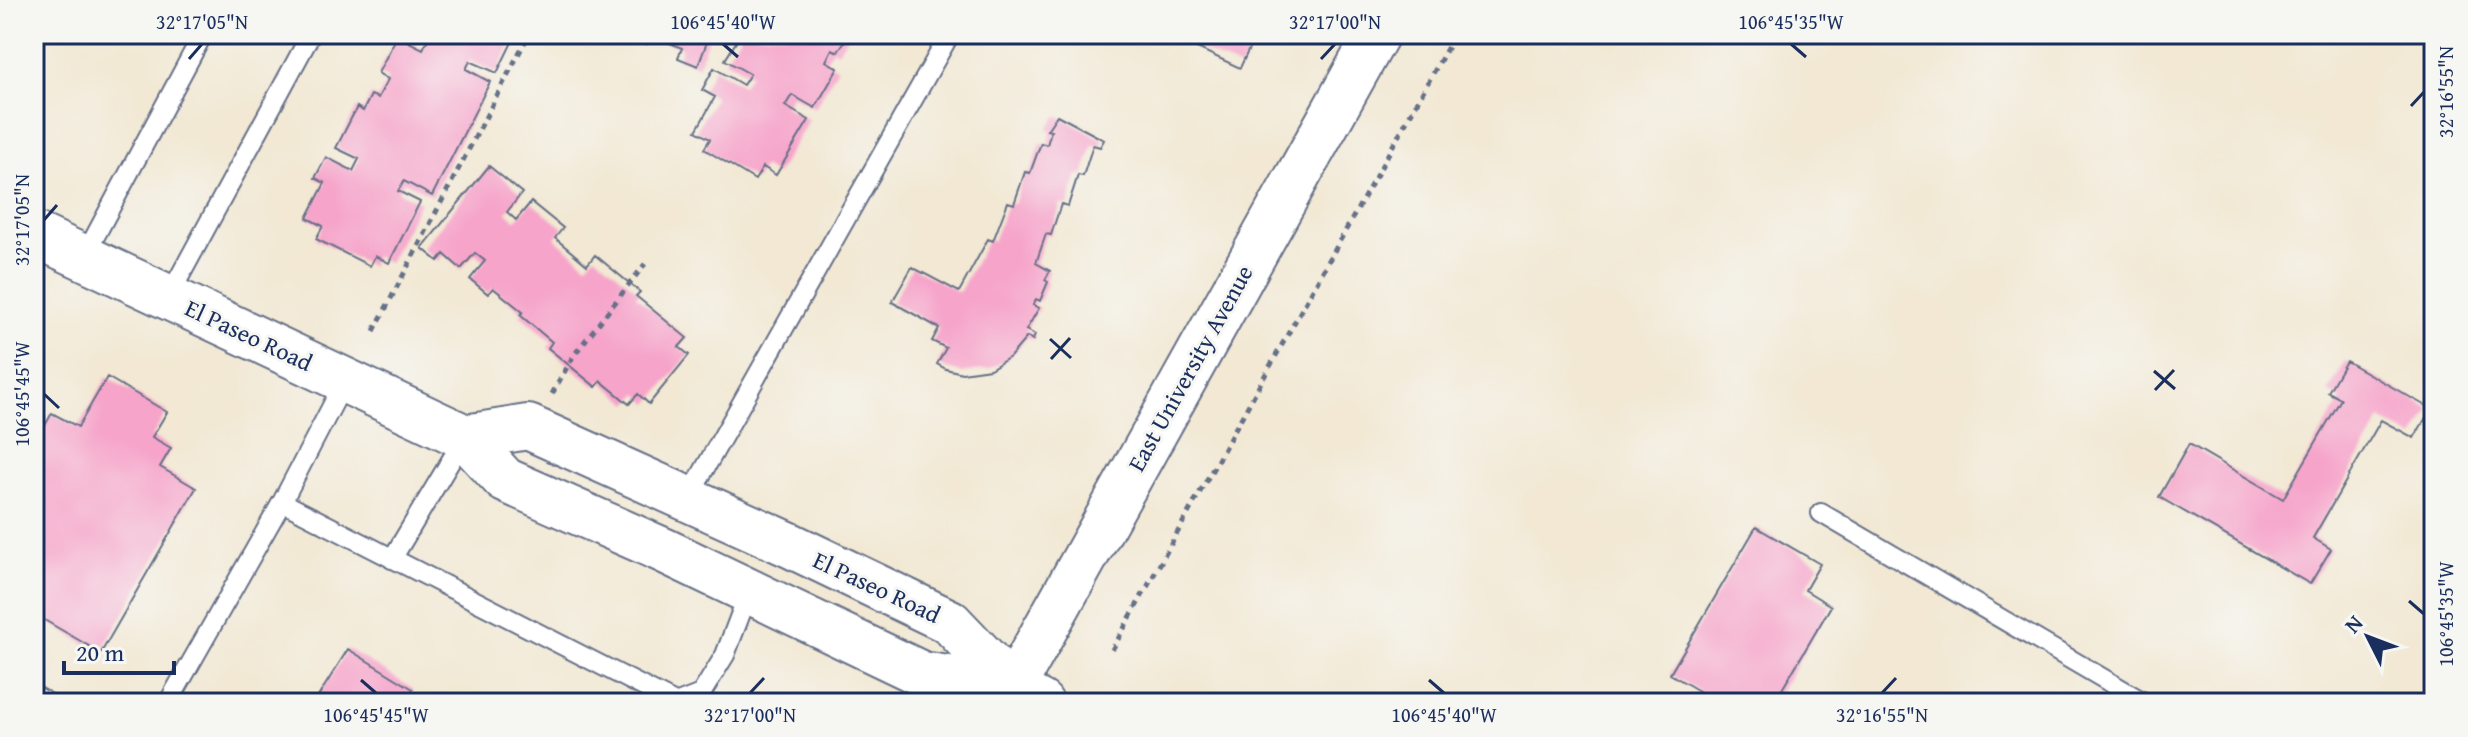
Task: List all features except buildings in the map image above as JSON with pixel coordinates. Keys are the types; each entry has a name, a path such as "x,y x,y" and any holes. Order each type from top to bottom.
{"main road":[{"name":"East University Avenue","path":"1019,698 1377,34"},
{"name":"El Paseo Road","path":"34,234 465,437 505,480 663,550 922,674 1019,698"},
{"name":"El Paseo Road","path":"465,437 528,427 790,545 950,622 1019,698"}],"lane":[{"path":"84,258 203,34"},
{"path":"168,298 311,34"},
{"path":"687,500 950,34"},
{"path":"168,703 282,502 346,379"},
{"path":"392,559 465,437"},
{"path":"282,502 677,703 701,694 725,655 749,592"},
{"path":"1821,513 2145,703"},
{"path":"34,695 48,703"}],"path":[{"path":"374,331 529,34"},
{"path":"1112,650 1455,34"},
{"path":"552,395 574,355 645,264"}]}
